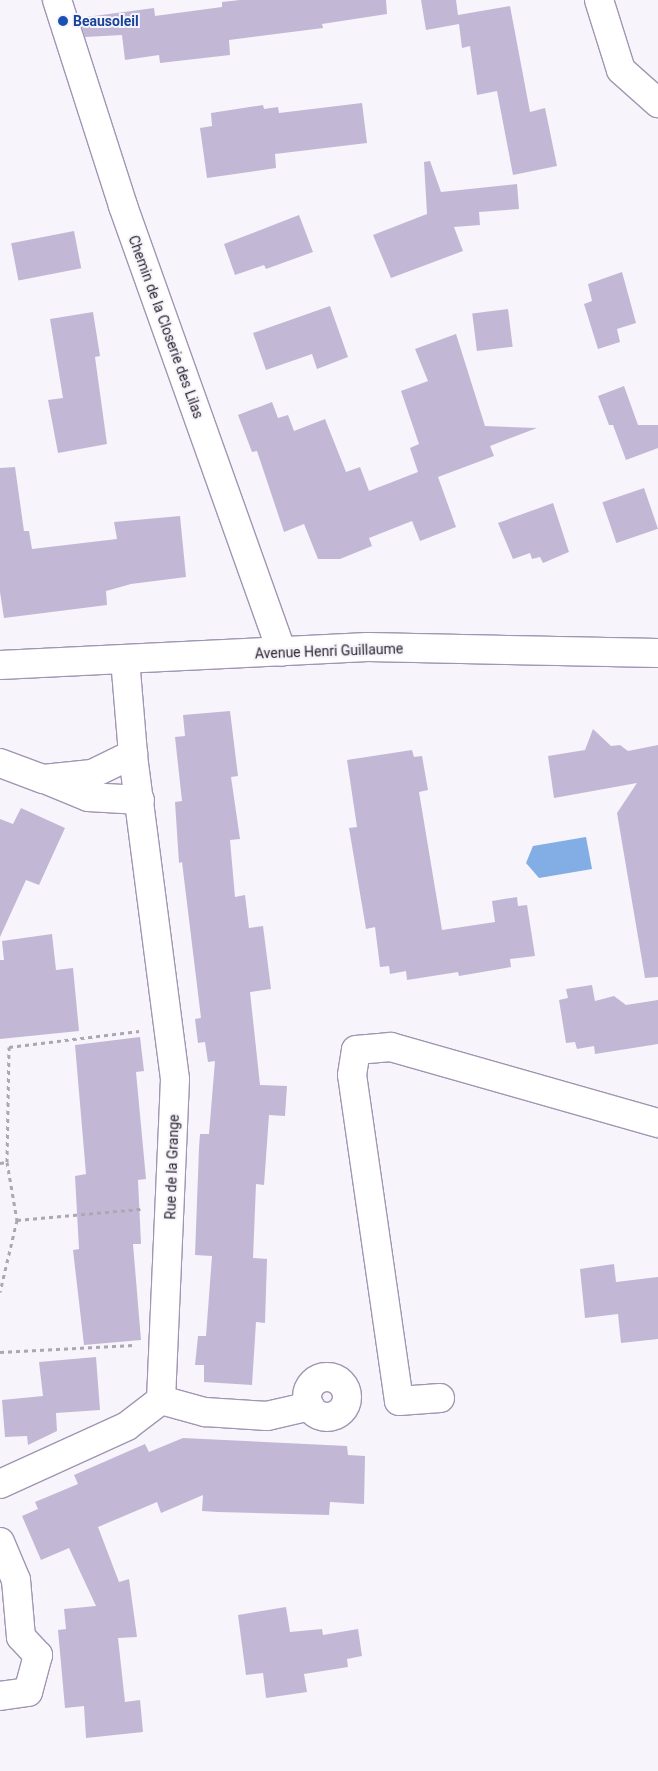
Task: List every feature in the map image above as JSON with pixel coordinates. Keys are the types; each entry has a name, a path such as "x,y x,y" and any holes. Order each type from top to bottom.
{"street":[{"name":"Chemin de la Closerie des Lilas","path":"57,0 123,206 282,652"},
{"path":"599,0 621,70 658,103"},
{"name":"Avenue Henri Guillaume","path":"0,665 368,647 658,654"},
{"name":"Rue de la Grange","path":"125,660 133,754 175,1079 172,1206 162,1344 161,1400"},
{"path":"43,779 92,774 133,754"},
{"path":"0,763 88,798 140,800"},
{"path":"440,1398 399,1401 352,1075 356,1050 391,1047 658,1123"},
{"path":"0,1484 127,1426 161,1400 205,1412 267,1416 310,1406"},
{"path":"0,1542 16,1580 10,1639 38,1654 28,1692 0,1696"}],"path":[{"path":"0,1292 17,1220 7,1162 9,1047 169,1028"},
{"path":"0,1163 7,1162"},
{"path":"17,1220 172,1206"},
{"path":"0,1352 162,1344"}],"water":[{"path":"586,837 592,869 539,878 526,863 533,846"}],"building":[{"path":"240,0 386,0 387,14 322,24 323,28 229,40 230,55 160,63 159,55 125,60 122,35 85,37 79,18 154,8 155,16 222,7 222,2"},
{"path":"421,0 456,0 458,15 510,6 530,112 545,108 557,166 513,175 497,91 477,95 470,46 462,48 459,24 426,30"},
{"path":"362,103 367,143 275,154 276,168 207,178 200,128 212,126 211,113 263,105 264,109 278,107 279,113"},
{"path":"430,161 441,192 517,184 519,209 479,212 480,225 454,227 463,251 391,278 373,235 427,214 424,162"},
{"path":"299,215 313,252 266,269 264,265 235,275 224,244"},
{"path":"74,231 81,268 18,281 11,243"},
{"path":"622,272 636,323 617,329 620,342 598,349 584,304 592,301 588,284"},
{"path":"330,306 348,357 317,369 312,354 266,370 253,333"},
{"path":"508,309 513,347 477,351 472,313"},
{"path":"93,312 100,356 95,357 107,444 58,453 48,400 63,398 50,319"},
{"path":"456,334 485,426 537,428 490,446 494,456 438,477 456,527 420,541 412,521 369,538 372,546 340,559 318,559 304,524 284,532 257,451 252,452 238,415 272,402 278,418 288,415 294,431 325,419 346,472 360,467 369,491 418,472 410,448 419,444 401,391 428,381 415,349"},
{"path":"624,386 638,425 658,425 658,448 626,460 613,425 609,425 598,396"},
{"path":"15,467 24,531 29,531 32,549 117,539 114,522 180,516 186,577 131,584 106,591 107,605 4,618 0,592 0,468"},
{"path":"644,488 658,529 616,543 602,502"},
{"path":"553,503 569,552 543,563 540,557 532,559 530,553 513,559 498,523"},
{"path":"230,711 238,776 231,777 240,839 230,840 235,897 245,895 249,928 263,926 271,989 250,992 260,1085 287,1086 285,1116 269,1115 264,1185 256,1184 253,1258 267,1259 265,1323 256,1322 252,1385 204,1382 204,1365 195,1365 198,1336 206,1336 212,1256 195,1255 199,1148 200,1134 209,1134 215,1061 208,1062 205,1042 198,1043 195,1019 201,1018 182,862 179,863 175,802 182,801 175,737 185,736 183,715"},
{"path":"593,729 611,746 620,745 628,751 658,745 658,977 645,978 617,813 637,783 554,798 548,756 585,750"},
{"path":"412,750 414,757 422,756 428,790 419,792 442,930 495,922 492,901 517,897 518,906 527,905 535,956 510,959 511,967 459,976 458,972 407,980 406,971 390,974 389,966 380,967 375,927 366,929 349,828 357,827 347,760"},
{"path":"21,808 65,828 39,885 26,880 0,937 0,819 13,824"},
{"path":"52,934 56,970 73,968 79,1031 0,1039 0,960 4,960 2,941"},
{"path":"592,985 595,1001 614,996 626,1005 658,1000 658,1044 595,1054 594,1046 577,1049 575,1042 566,1043 559,1000 568,998 566,989"},
{"path":"140,1037 144,1071 136,1072 146,1179 138,1180 141,1244 133,1244 141,1340 84,1345 73,1250 79,1249 75,1176 86,1174 75,1045"},
{"path":"614,1264 616,1282 658,1277 658,1339 621,1343 618,1314 585,1318 580,1269"},
{"path":"96,1357 100,1410 56,1413 57,1431 28,1445 27,1436 5,1437 2,1400 43,1396 39,1362"},
{"path":"183,1438 347,1446 348,1455 365,1456 364,1504 330,1502 329,1515 218,1512 202,1511 203,1495 161,1513 157,1502 98,1527 119,1582 129,1579 137,1637 118,1638 125,1702 140,1700 143,1732 86,1738 84,1706 65,1708 58,1630 66,1629 64,1609 96,1606 69,1548 41,1560 22,1516 38,1509 35,1502 78,1484 74,1475 145,1444 149,1452"},
{"path":"286,1607 290,1632 322,1629 323,1635 358,1629 362,1656 347,1659 348,1667 304,1674 307,1692 266,1698 263,1673 246,1675 238,1615"}],"place":[{"name":"Beausoleil","path":"63,21"}]}
